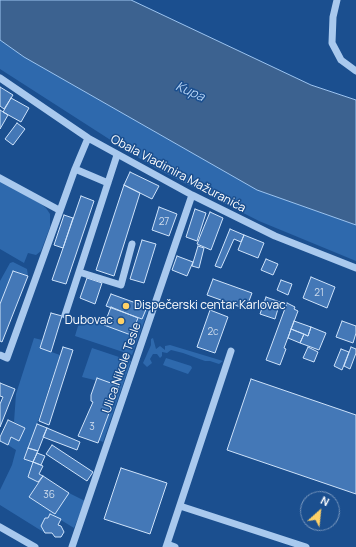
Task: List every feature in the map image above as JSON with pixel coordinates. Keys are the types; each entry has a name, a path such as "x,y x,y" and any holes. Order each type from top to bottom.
{"street":[{"path":"337,0 332,43 346,65 356,71"},
{"name":"Obala Vladimira Mažuranića","path":"0,78 88,138 117,155 192,195 275,236 356,268"},
{"path":"0,355 7,358 58,210 88,138"},
{"path":"65,315 117,155"},
{"path":"75,168 108,183"},
{"path":"0,178 58,210"},
{"name":"Ulica Nikole Tesle","path":"72,547 192,195"},
{"path":"79,272 121,285 132,244"},
{"path":"175,547 166,545 231,351"},
{"path":"180,506 306,547"},
{"path":"0,527 35,547"}],"shaded area":[{"path":"0,40 24,57 257,190 356,225 356,261 259,221 155,168 0,69"},
{"path":"0,180 41,204 50,214 50,227 41,251 36,255 28,253 24,263 0,249"},
{"path":"13,262 27,269 28,276 13,271 0,304 0,281 10,263"},
{"path":"147,307 149,308 132,355 75,336 80,319 88,318 131,335 138,318 142,319"},
{"path":"34,338 42,340 40,348 60,355 37,424 33,462 28,477 38,482 29,497 55,513 69,493 85,501 74,528 51,514 45,519 41,526 45,533 0,505 0,490 12,465 16,450 8,445 11,437 19,440 25,428 14,422 16,394"},
{"path":"153,338 156,349 160,346 165,350 165,346 170,345 223,361 219,364 171,350 167,353 162,352 162,356 160,358 157,354 153,354 150,359 152,363 147,367 143,363 151,345 151,339"},
{"path":"92,348 131,361 103,442 99,440 119,386 82,377"},
{"path":"166,358 191,366 192,368 188,374 163,365"}],"water":[{"name":"Kupa","path":"0,0 131,0 311,85 356,100 356,225 257,190 24,57 0,40"}],"building":[{"path":"0,87 13,95 4,109 0,106"},
{"path":"11,98 29,108 21,122 3,112"},
{"path":"0,110 8,115 0,129"},
{"path":"17,123 25,129 13,145 5,139"},
{"path":"130,172 159,186 152,199 124,185"},
{"path":"124,185 140,193 114,276 96,270"},
{"path":"81,196 94,201 66,284 52,280"},
{"path":"159,207 177,214 169,236 152,230"},
{"path":"195,209 206,213 197,241 186,237"},
{"path":"210,212 223,218 211,250 197,244"},
{"path":"64,215 73,218 63,248 54,245"},
{"path":"230,229 244,235 241,242 234,239 221,268 215,266"},
{"path":"244,235 264,243 258,258 238,250"},
{"path":"142,240 156,244 144,283 130,279"},
{"path":"198,246 204,248 199,268 192,266"},
{"path":"177,256 193,262 187,276 172,270"},
{"path":"266,259 278,264 273,275 261,270"},
{"path":"13,271 28,276 2,342 0,341 0,304"},
{"path":"311,277 335,287 327,308 303,298"},
{"path":"87,278 102,283 95,304 80,298"},
{"path":"213,279 252,293 246,309 207,295"},
{"path":"281,280 292,284 288,295 277,290"},
{"name":"Dispečerski centar Karlovac","path":"111,294 147,307 142,319 106,306"},
{"path":"266,297 280,302 275,319 260,314"},
{"path":"287,303 295,307 294,309 298,311 284,348 286,349 280,365 266,360"},
{"name":"Dubovac","path":"111,307 138,318 131,335 104,325"},
{"path":"210,310 228,317 215,353 197,347"},
{"path":"51,313 62,316 51,352 40,348"},
{"path":"294,321 311,327 308,336 291,329"},
{"path":"342,321 356,326 356,333 353,343 336,337"},
{"path":"311,327 326,333 319,350 300,343 304,334 308,336"},
{"path":"291,329 304,334 300,343 288,338"},
{"path":"63,347 73,350 49,425 39,421"},
{"path":"308,347 318,352 314,362 303,358"},
{"path":"351,347 356,349 356,353 350,369 344,366"},
{"path":"341,349 349,352 342,370 334,366"},
{"path":"97,378 119,386 98,443 78,436 93,402 91,401 91,395"},
{"path":"251,379 356,415 356,494 227,450"},
{"path":"0,383 15,389 0,427 0,404 3,397 0,396"},
{"path":"8,420 25,428 19,441 11,437 8,445 0,441 0,437"},
{"path":"37,424 47,428 38,451 28,448"},
{"path":"47,428 80,442 77,450 43,437"},
{"path":"52,445 93,472 87,481 46,454"},
{"path":"28,448 38,451 33,462 24,459"},
{"path":"37,453 45,456 41,465 33,462"},
{"path":"33,462 43,466 39,474 43,476 38,482 28,477"},
{"path":"121,468 167,483 150,534 104,519"},
{"path":"43,476 69,493 55,514 29,497"},
{"path":"50,514 61,519 58,525 61,526 64,532 61,537 55,537 52,533 45,533 41,526 45,518 48,518"}],"place":[{"name":"Dispečerski centar Karlovac","path":"126,306"},
{"name":"Dubovac","path":"121,321"}]}
